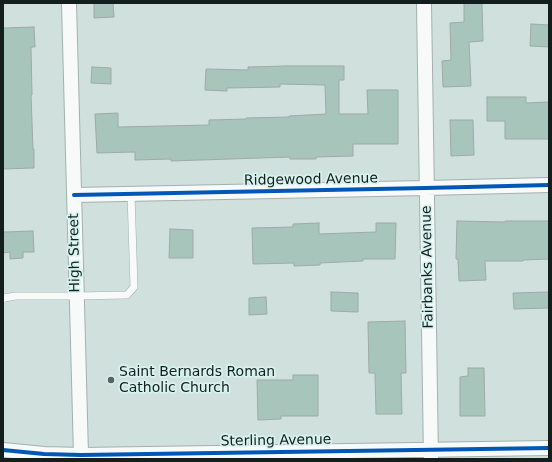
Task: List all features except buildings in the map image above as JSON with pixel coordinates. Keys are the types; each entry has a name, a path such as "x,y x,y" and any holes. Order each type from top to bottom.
{"street":[{"name":"High Street","path":"68,3 81,455"},
{"name":"Fairbanks Avenue","path":"424,3 431,454"},
{"name":"Ridgewood Avenue","path":"74,195 549,185"},
{"name":"Sterling Avenue","path":"3,450 44,454 81,455 431,454 549,448"}],"lane":[{"path":"3,299 16,296 127,295 134,287 131,194"}],"cycle path":[{"path":"74,195 549,185"},
{"path":"3,450 44,454 81,455 549,448"}],"place":[{"name":"Saint Bernards Roman Catholic Church","path":"111,380"}]}
